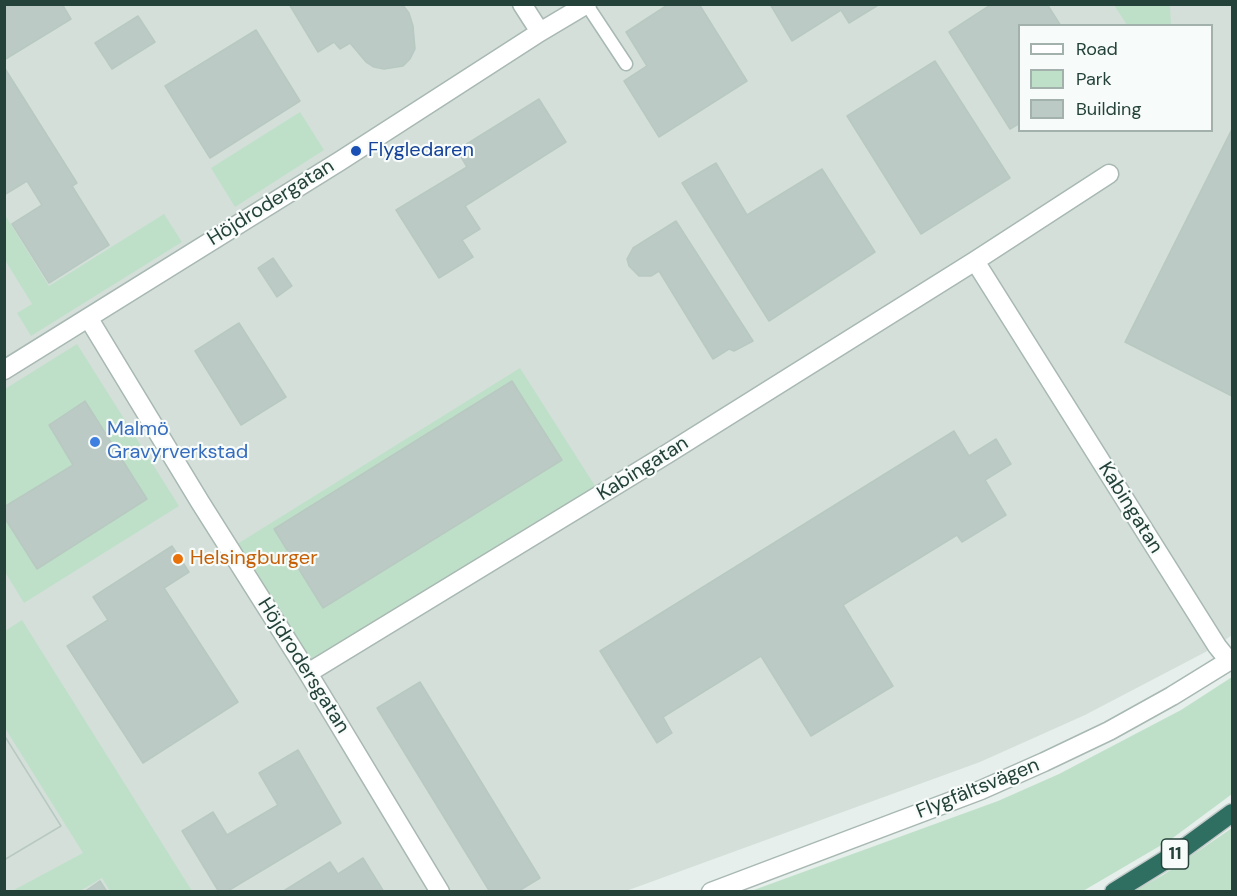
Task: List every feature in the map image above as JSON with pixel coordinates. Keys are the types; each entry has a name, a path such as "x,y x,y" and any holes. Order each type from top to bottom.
{"highway":[{"name":"11","path":"1114,891 1180,851 1233,813"}],"street":[{"path":"522,4 540,32 587,4"},
{"name":"Höjdrodergatan","path":"4,370 340,161 540,32"},
{"name":"Kabingatan","path":"308,673 667,454 1109,174"},
{"name":"Kabingatan","path":"975,261 1217,646 1231,660"},
{"name":"Höjdrodersgatan","path":"89,319 440,891"},
{"name":"Flygfältsvägen","path":"711,891 969,794 1044,762 1109,731 1231,660"}],"lane":[{"path":"587,4 626,64"}],"shaded area":[{"path":"5,5 1232,5 1232,635 1217,646 1085,715 980,762 626,891 5,892"}],"green space":[{"path":"1114,5 1170,5 1171,24 1126,24"},
{"path":"300,112 324,150 235,207 211,168"},
{"path":"164,214 182,242 31,336 17,313 32,304 5,260 5,215 49,286"},
{"path":"77,344 179,506 24,603 5,572 5,389"},
{"path":"520,368 597,489 309,666 234,546"},
{"path":"22,620 192,891 110,891 102,878 80,891 12,891 83,853 5,728 5,631"},
{"path":"1232,677 1232,794 1170,840 1083,891 751,891 998,801 1059,774 1181,710"},
{"path":"1232,828 1232,890 1134,891 1163,875"}],"building":[{"path":"4,4 62,4 71,19 4,60"},
{"path":"289,4 402,4 409,13 413,26 415,49 403,66 384,69 366,62 350,43 340,49 334,42 318,52"},
{"path":"669,4 699,4 747,81 659,137 624,81 647,66 626,32"},
{"path":"770,4 880,4 849,23 841,10 792,41"},
{"path":"992,4 1047,4 1060,24 1018,24 1018,124 1010,129 949,32"},
{"path":"138,16 155,42 112,69 95,43"},
{"path":"256,30 300,101 210,158 165,86"},
{"path":"935,61 1010,178 921,234 847,116"},
{"path":"4,67 77,183 72,186 109,245 49,283 12,224 42,205 27,181 4,195"},
{"path":"539,99 566,142 465,206 480,229 462,240 473,257 439,278 396,210 467,167 457,150"},
{"path":"1232,129 1232,396 1125,342"},
{"path":"716,163 747,215 822,169 875,252 769,321 682,183"},
{"path":"676,221 753,341 734,351 729,349 713,359 659,271 651,276 639,276 629,266 627,259 633,248"},
{"path":"273,258 292,286 277,297 258,268"},
{"path":"239,323 286,397 241,425 195,351"},
{"path":"512,381 562,460 323,608 274,529"},
{"path":"85,401 147,499 37,569 4,517 4,507 73,465 49,425"},
{"path":"954,431 969,456 996,439 1011,464 985,480 1006,515 962,542 957,535 843,605 893,686 811,736 761,656 663,717 672,733 657,743 600,651"},
{"path":"172,546 189,572 164,588 238,702 143,763 67,646 108,620 93,597"},
{"path":"420,682 540,878 517,892 490,892 377,708"},
{"path":"4,735 61,826 4,860"},
{"path":"4,735 61,826 4,860"},
{"path":"298,750 341,823 226,892 219,892 182,831 213,812 227,835 278,805 259,773"},
{"path":"363,858 384,892 282,892 330,862 338,874"},
{"path":"100,881 107,892 84,892"}],"place":[{"name":"Flygledaren","path":"356,151"},
{"name":"Malmö Gravyrverkstad","path":"95,442"},
{"name":"Helsingburger","path":"178,559"}]}
